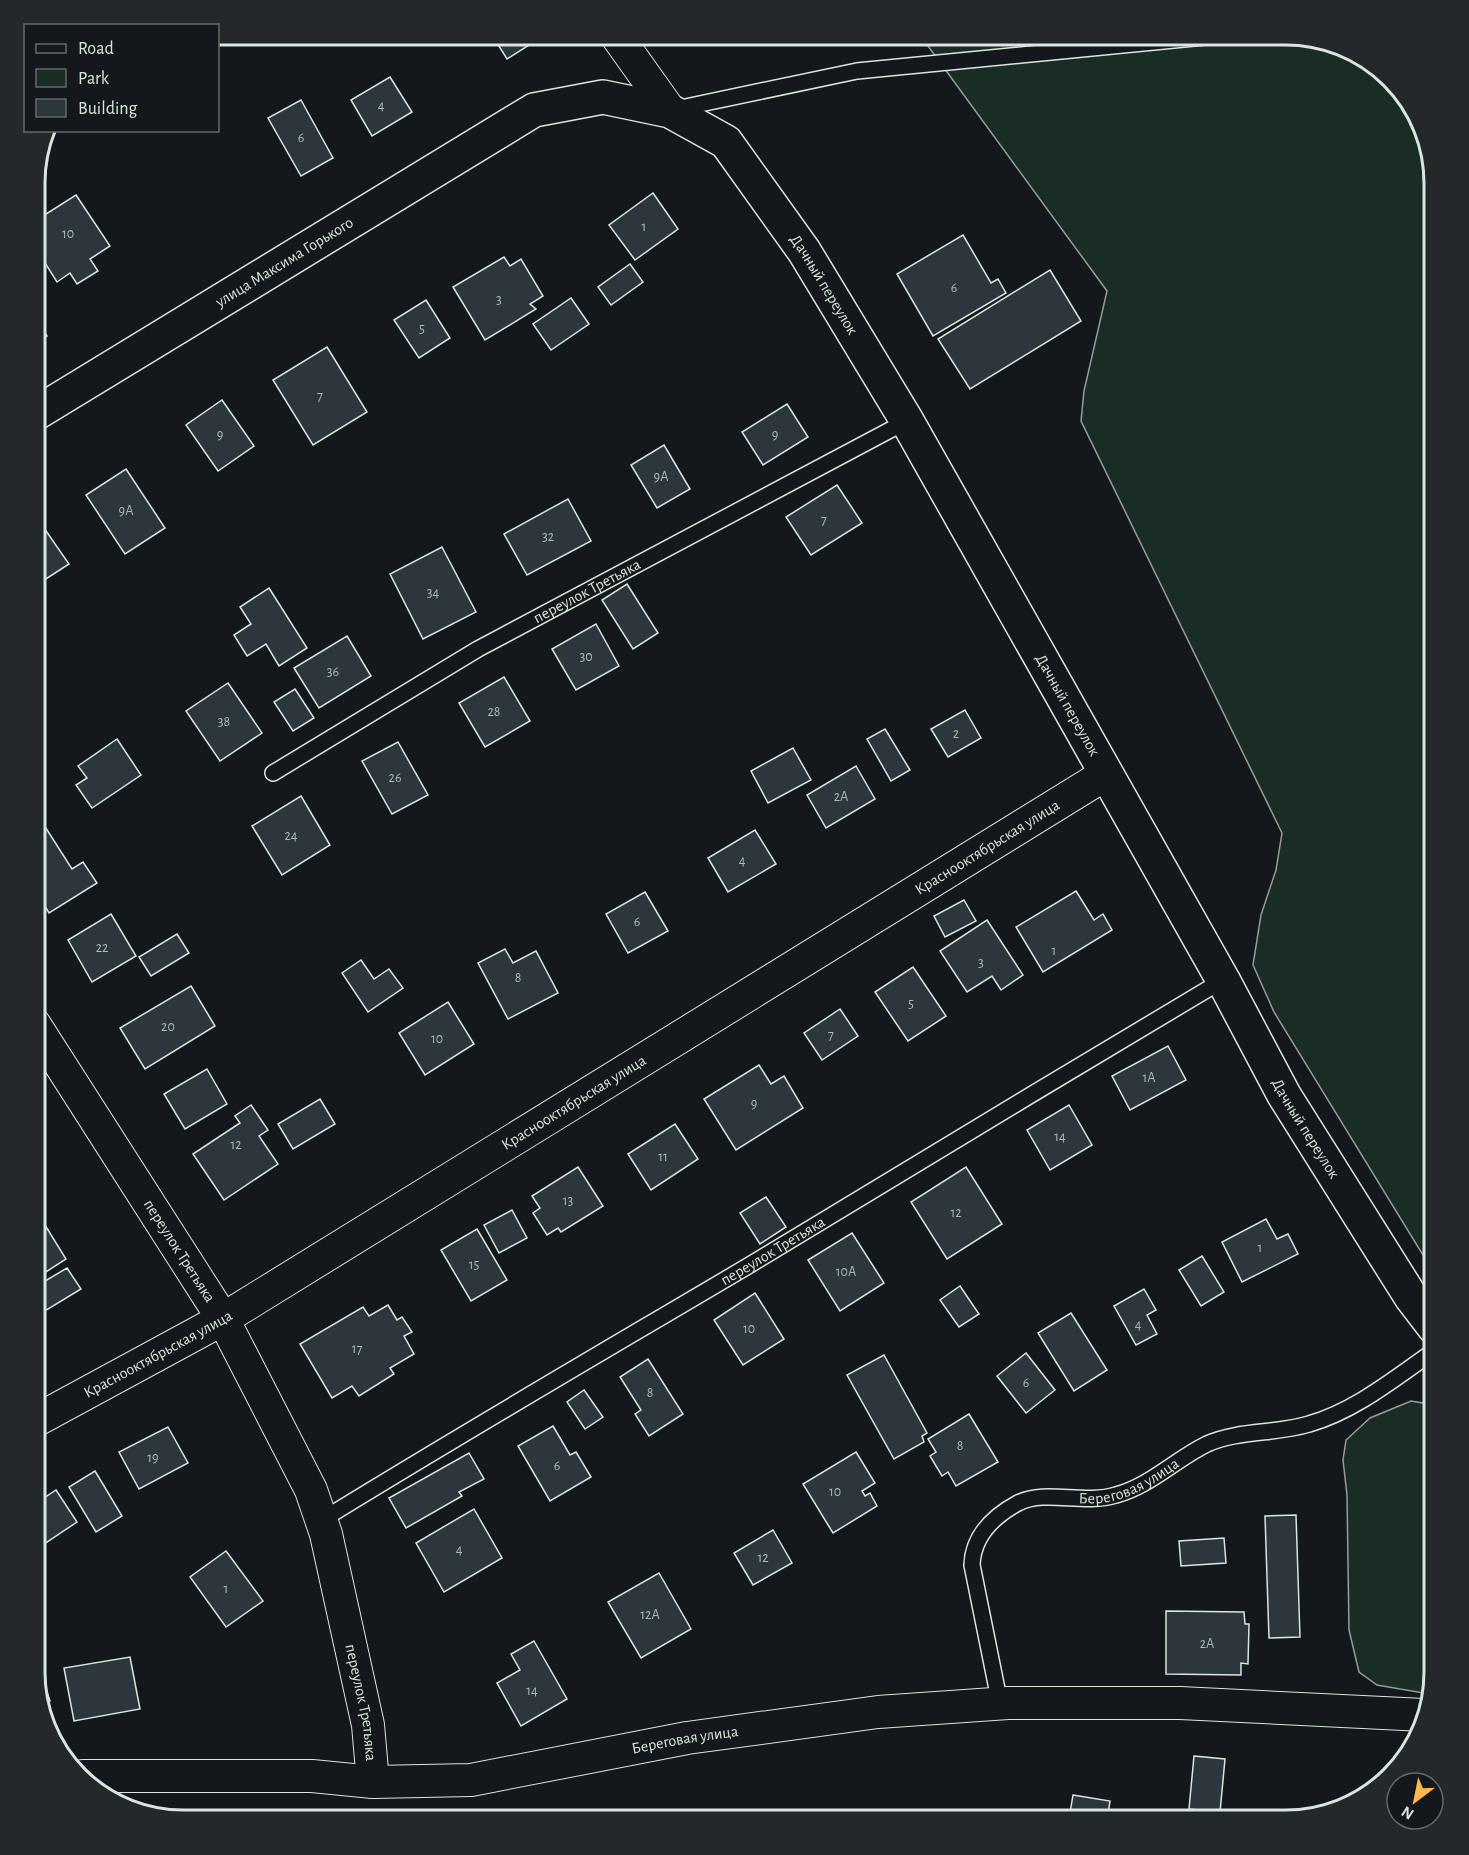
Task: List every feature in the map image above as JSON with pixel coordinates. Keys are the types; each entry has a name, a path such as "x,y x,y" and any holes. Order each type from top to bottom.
{"main road":[{"name":"Дачный переулок","path":"534,110 603,97 670,111 726,142 804,251 907,421 1223,980 1284,1095 1411,1297 1424,1314"},
{"name":"улица Максима Горького","path":"45,408 534,110"}],"street":[{"name":"Дачный переулок","path":"623,45 670,111"},
{"name":"Краснооктябрьская улица","path":"45,1415 223,1319 1106,774"},
{"name":"переулок Третьяка","path":"45,1041 223,1319 311,1490 322,1520 368,1725 373,1782"},
{"name":"Береговая улица","path":"373,1782 471,1780 687,1738 878,1712 1000,1704 1180,1703 1417,1715"},
{"path":"92,1776 312,1776 373,1782"}],"lane":[{"path":"670,111 857,71 1123,45"},
{"name":"переулок Третьяка","path":"273,773 478,649 907,421"},
{"name":"переулок Третьяка","path":"322,1520 516,1401 748,1265 1223,980"},
{"name":"Береговая улица","path":"1000,1704 972,1565 976,1544 992,1521 1016,1504 1036,1496 1088,1501 1116,1495 1136,1487 1208,1444 1226,1438 1287,1430 1324,1420 1348,1408 1424,1359"}],"green space":[{"path":"927,45 1295,45 1339,55 1355,63 1384,85 1401,106 1417,139 1423,165 1424,183 1424,1257 1274,1012 1253,965 1261,915 1276,870 1282,833 1081,421 1084,391 1107,291"},
{"path":"1411,1401 1424,1403 1422,1693 1377,1685 1359,1672 1349,1630 1347,1495 1343,1460 1346,1440 1370,1418"}],"building":[{"path":"498,45 529,45 507,59"},
{"path":"390,77 412,112 372,136 351,100"},
{"path":"301,100 333,158 301,176 268,118"},
{"path":"653,193 678,229 635,260 609,225"},
{"path":"76,195 110,246 90,259 98,271 77,284 70,273 57,282 45,263 45,215"},
{"path":"963,235 991,283 998,279 1006,293 933,336 897,274"},
{"path":"504,257 510,266 521,259 543,296 530,304 536,309 485,340 453,287"},
{"path":"630,264 643,282 611,305 598,287"},
{"path":"1050,270 1081,321 970,389 938,339"},
{"path":"571,298 589,324 551,350 533,324"},
{"path":"426,300 450,338 419,358 394,320"},
{"path":"327,347 367,412 313,445 273,380"},
{"path":"222,400 254,446 218,471 186,425"},
{"path":"787,404 808,437 763,465 742,432"},
{"path":"664,445 690,489 657,508 631,465"},
{"path":"126,469 165,528 125,554 86,495"},
{"path":"837,485 862,523 811,555 786,517"},
{"path":"568,499 591,541 527,575 504,534"},
{"path":"45,530 69,564 45,580"},
{"path":"442,547 476,612 423,639 390,574"},
{"path":"627,584 658,633 633,649 602,600"},
{"path":"269,588 307,648 279,666 266,644 247,656 234,635 251,624 240,607"},
{"path":"596,624 619,666 576,690 552,649"},
{"path":"347,636 371,676 319,708 294,668"},
{"path":"504,677 530,721 485,747 459,703"},
{"path":"228,683 262,733 220,761 186,711"},
{"path":"295,689 314,718 293,731 274,702"},
{"path":"965,710 981,738 948,757 931,729"},
{"path":"885,729 910,770 891,781 867,739"},
{"path":"117,739 141,775 92,808 76,785 87,778 78,766"},
{"path":"398,742 428,795 392,814 362,761"},
{"path":"793,748 811,780 768,803 751,771"},
{"path":"856,766 875,799 826,828 807,795"},
{"path":"301,796 330,845 282,875 252,826"},
{"path":"45,827 72,869 83,862 97,883 49,913 45,906"},
{"path":"755,830 776,864 728,892 708,858"},
{"path":"1076,891 1094,920 1103,914 1112,930 1043,972 1016,927"},
{"path":"645,892 668,931 628,953 606,914"},
{"path":"964,900 976,921 945,937 934,916"},
{"path":"111,914 136,956 92,982 68,940"},
{"path":"987,920 1023,975 1001,990 992,976 967,992 940,951"},
{"path":"177,934 189,953 151,976 139,957"},
{"path":"505,949 513,963 536,951 558,993 508,1019 478,963"},
{"path":"361,960 374,979 389,969 403,988 368,1012 342,973"},
{"path":"913,967 946,1016 908,1041 875,992"},
{"path":"191,986 215,1026 145,1069 120,1028"},
{"path":"448,1002 474,1044 425,1075 399,1033"},
{"path":"840,1009 858,1036 822,1060 804,1033"},
{"path":"1168,1046 1186,1080 1130,1110 1112,1076"},
{"path":"759,1065 771,1084 784,1076 803,1108 736,1150 704,1099"},
{"path":"207,1069 227,1104 185,1129 164,1094"},
{"path":"320,1099 335,1124 293,1149 278,1124"},
{"path":"251,1105 268,1130 259,1136 278,1164 224,1200 193,1154 240,1123 235,1116"},
{"path":"1069,1105 1092,1145 1050,1170 1027,1130"},
{"path":"675,1124 698,1159 651,1190 628,1154"},
{"path":"578,1167 603,1206 561,1232 558,1228 547,1235 533,1213 540,1208 532,1196"},
{"path":"966,1167 1002,1224 947,1259 911,1202"},
{"path":"766,1197 786,1227 760,1244 740,1213"},
{"path":"512,1210 527,1238 499,1253 484,1225"},
{"path":"1266,1219 1277,1239 1288,1234 1298,1254 1242,1282 1222,1242"},
{"path":"45,1225 66,1259 45,1273"},
{"path":"477,1229 507,1280 471,1301 441,1250"},
{"path":"852,1233 884,1283 840,1311 808,1260"},
{"path":"1202,1256 1224,1292 1201,1306 1179,1270"},
{"path":"67,1268 81,1289 45,1311 45,1281"},
{"path":"960,1286 979,1314 959,1327 940,1300"},
{"path":"1144,1289 1156,1310 1147,1315 1157,1334 1136,1345 1114,1306"},
{"path":"755,1293 784,1339 743,1365 714,1320"},
{"path":"388,1305 397,1320 402,1317 412,1332 404,1336 414,1354 390,1368 394,1374 359,1396 352,1386 332,1398 300,1344 363,1307 369,1316"},
{"path":"1071,1313 1107,1370 1074,1391 1038,1333"},
{"path":"1026,1353 1055,1390 1026,1413 997,1376"},
{"path":"884,1355 927,1433 922,1436 924,1442 894,1459 847,1375"},
{"path":"648,1359 683,1414 649,1436 635,1414 641,1410 620,1377"},
{"path":"584,1390 603,1417 585,1429 567,1402"},
{"path":"969,1414 998,1462 956,1486 948,1472 942,1476 930,1456 936,1452 928,1439"},
{"path":"553,1426 570,1455 576,1452 591,1477 550,1501 518,1446"},
{"path":"168,1427 188,1463 139,1489 119,1452"},
{"path":"856,1452 875,1483 862,1491 865,1496 870,1493 877,1506 833,1533 803,1484"},
{"path":"469,1453 484,1479 459,1492 462,1496 406,1528 389,1498"},
{"path":"95,1471 122,1516 96,1532 69,1487"},
{"path":"56,1490 77,1522 45,1543 45,1497"},
{"path":"474,1509 502,1558 444,1592 416,1543"},
{"path":"1296,1515 1300,1637 1269,1638 1265,1516"},
{"path":"773,1530 792,1563 753,1585 734,1553"},
{"path":"1224,1538 1226,1563 1181,1566 1179,1541"},
{"path":"226,1551 263,1601 226,1627 190,1577"},
{"path":"659,1573 691,1629 641,1658 608,1602"},
{"path":"1166,1611 1244,1612 1245,1624 1249,1624 1248,1664 1241,1663 1241,1675 1166,1674"},
{"path":"534,1641 567,1699 521,1726 497,1683 520,1670 511,1654"},
{"path":"130,1657 140,1709 74,1721 64,1668"},
{"path":"1194,1756 1225,1759 1220,1810 1189,1809"},
{"path":"1073,1795 1110,1801 1109,1810 1070,1810"}]}
